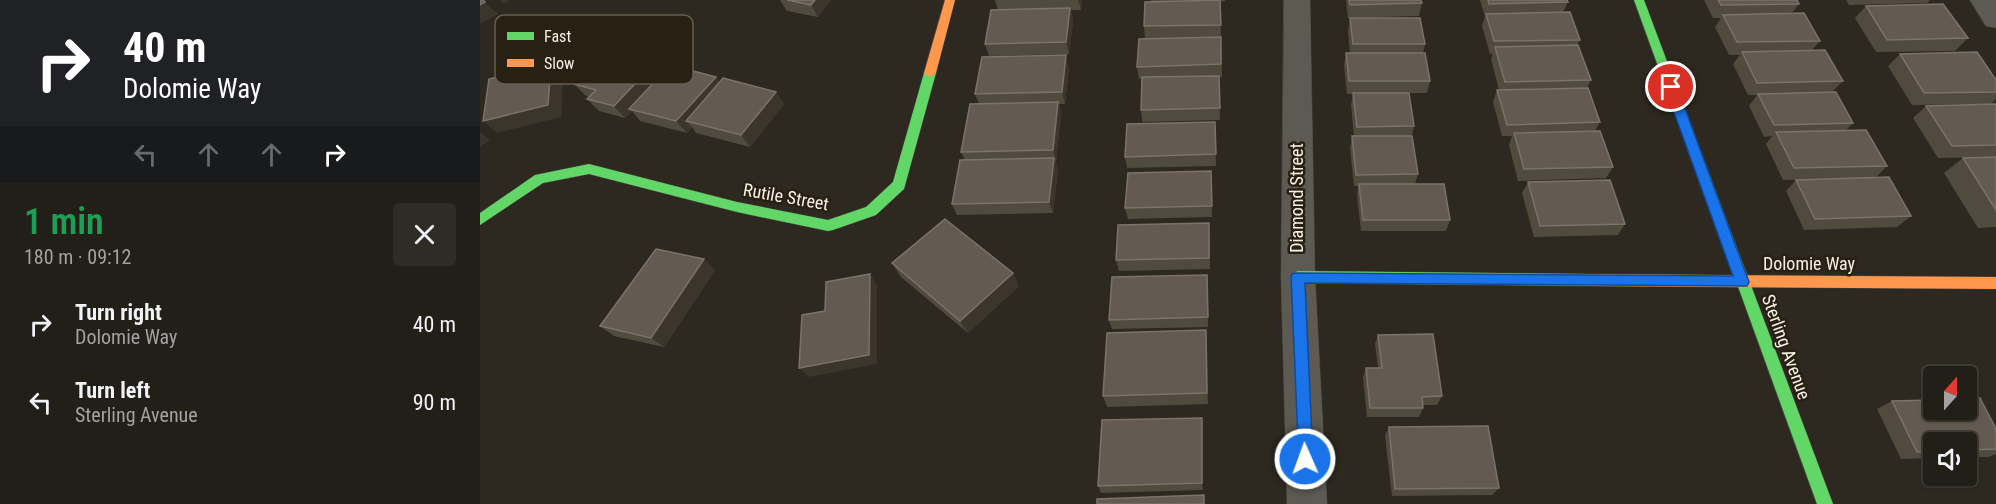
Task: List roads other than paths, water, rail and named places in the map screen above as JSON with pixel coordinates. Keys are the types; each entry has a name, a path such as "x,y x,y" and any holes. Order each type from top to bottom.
{"street":[{"name":"Rutile Street","path":"480,220 540,179 589,169 737,207 828,226 871,211 899,185 950,0"},
{"name":"Diamond Street","path":"1297,0 1298,277 1307,504"},
{"name":"Sterling Avenue","path":"1639,0 1825,504"},
{"path":"1983,0 1996,19"},
{"name":"Dolomie Way","path":"1298,277 1996,283"}]}
